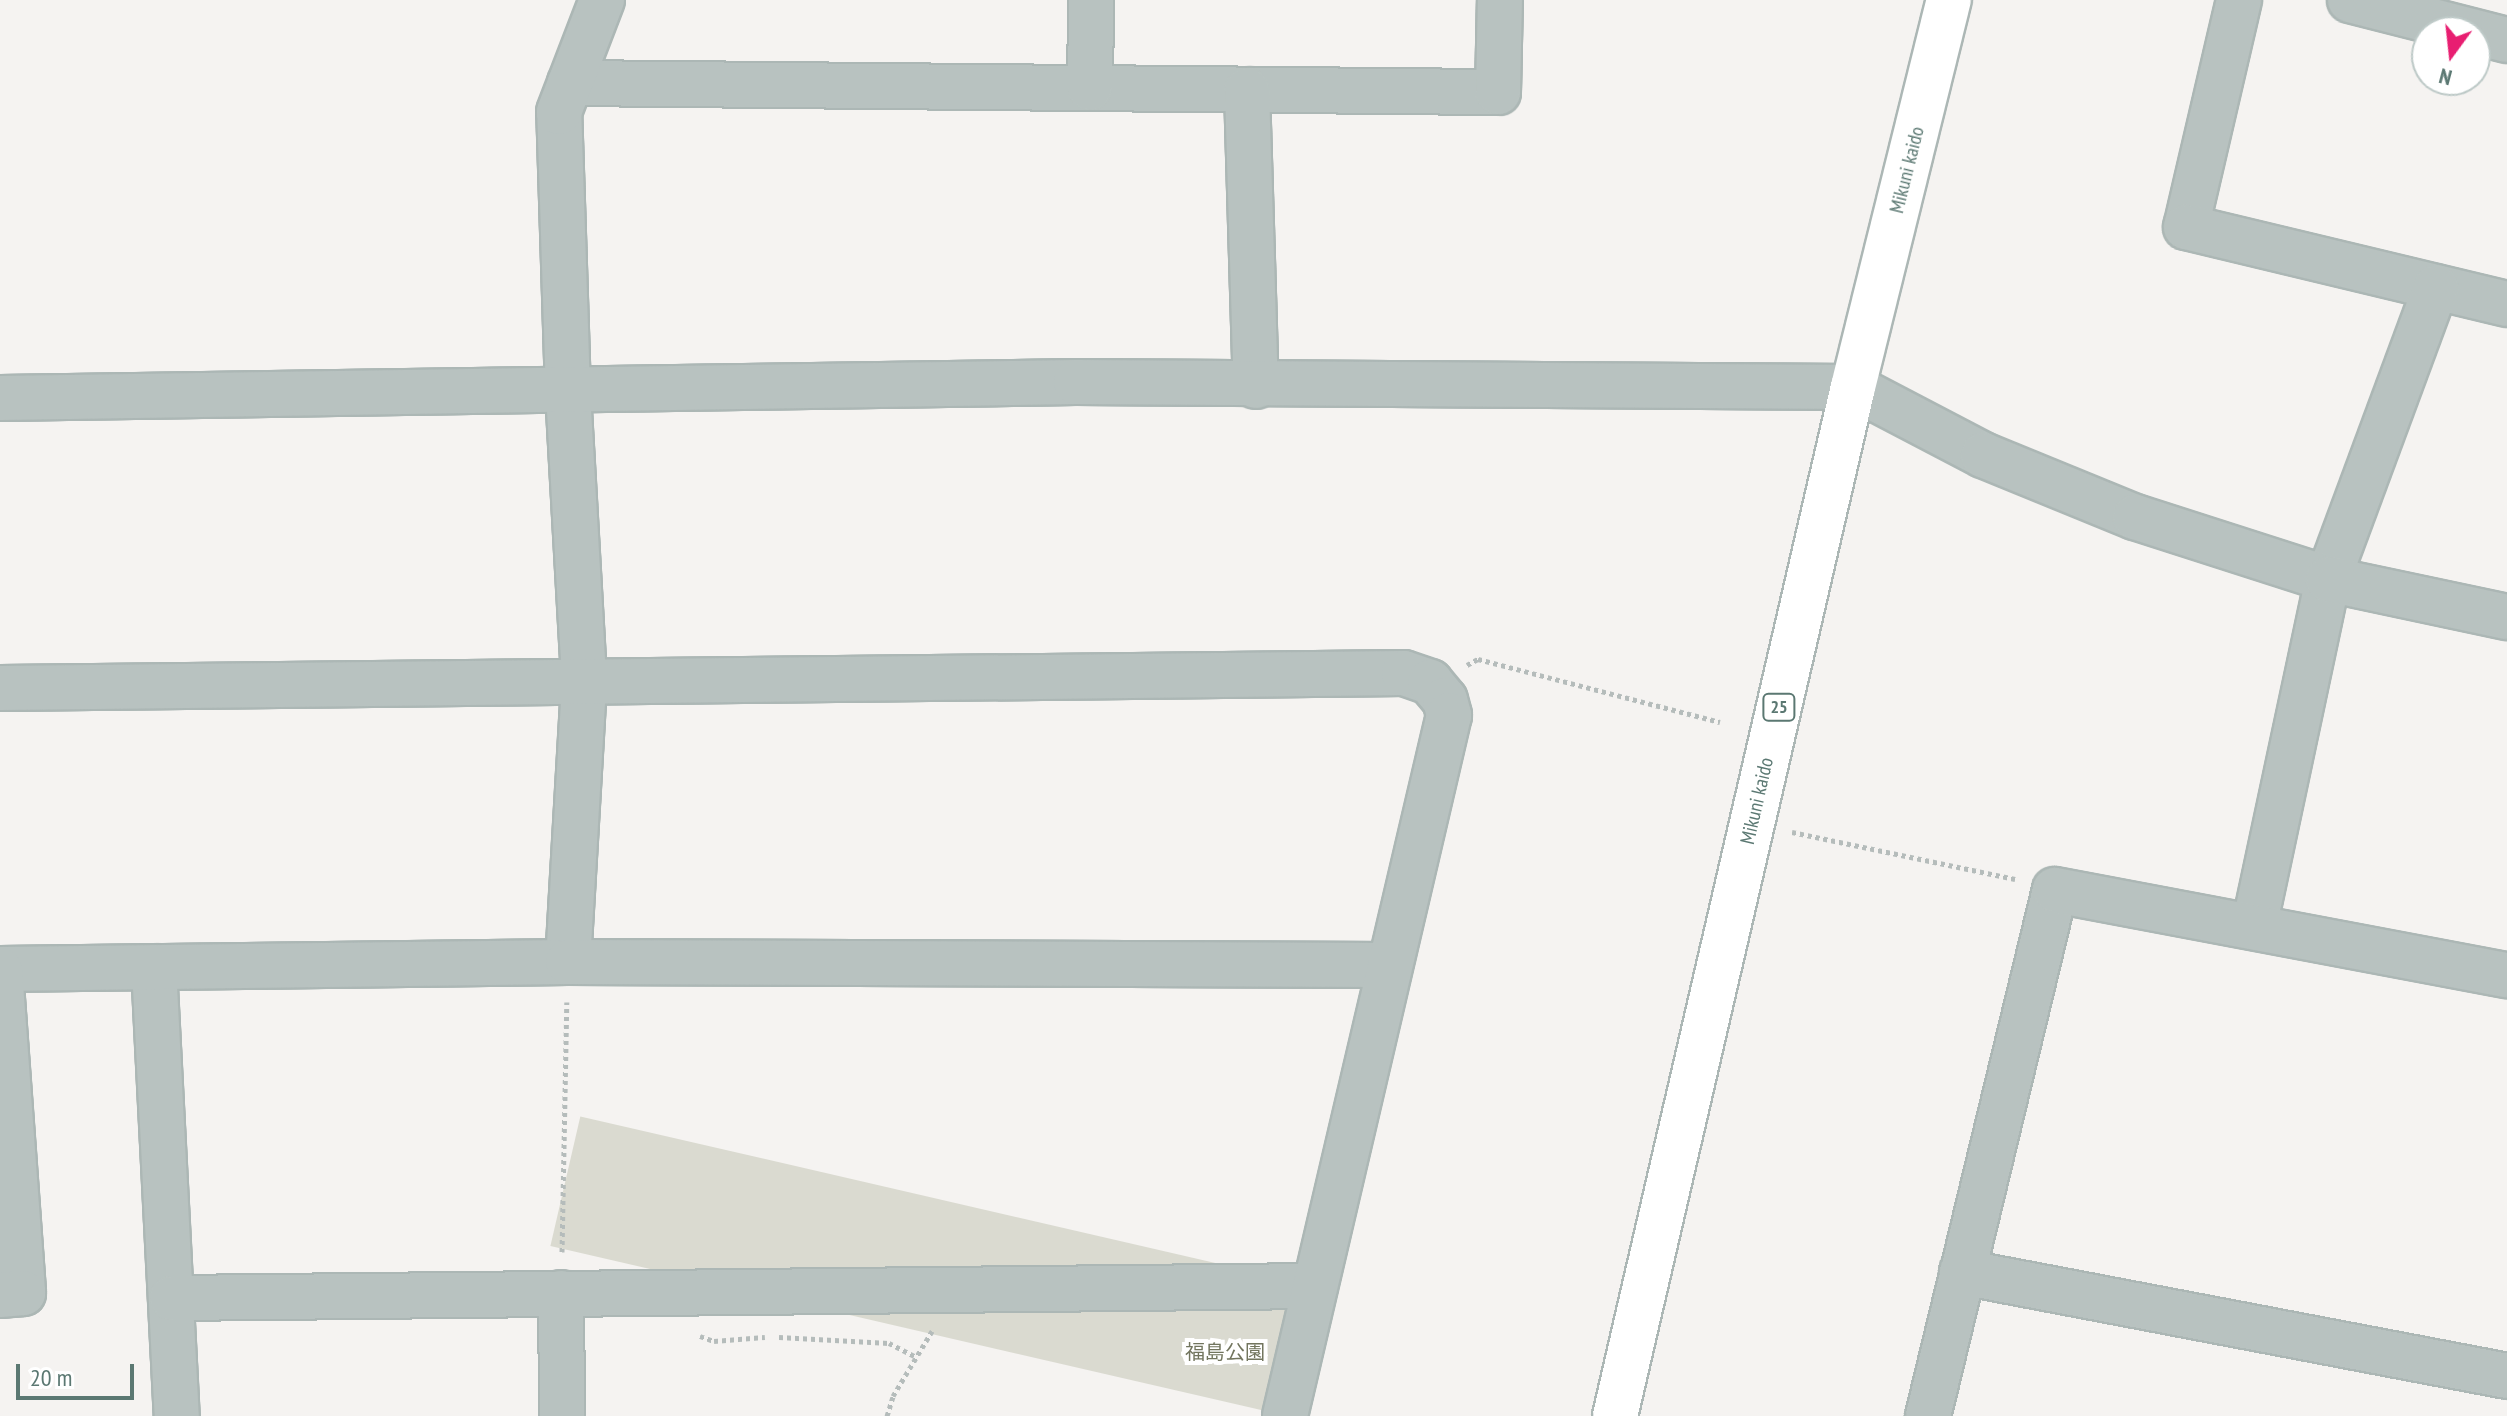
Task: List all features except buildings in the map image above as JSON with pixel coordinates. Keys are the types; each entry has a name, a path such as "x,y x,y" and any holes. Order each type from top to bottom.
{"main road":[{"name":"Mikuni kaido","path":"1615,1416 1853,387 1949,0"}],"street":[{"path":"568,962 584,681 568,392 559,112 602,0"},
{"path":"1090,88 1091,0"},
{"path":"570,83 1498,92 1500,0"},
{"path":"2239,0 2186,227 2507,304"},
{"path":"2350,0 2416,8 2507,40"},
{"path":"1247,90 1256,386"},
{"path":"2254,927 2328,579 2436,287"},
{"path":"0,398 568,392 1076,382 1256,386 1853,387 1983,455 2135,517 2328,579 2507,617"},
{"path":"0,688 1404,673 1430,682 1445,700 1449,715 1285,1416"},
{"path":"1928,1416 2055,890 2507,975"},
{"path":"0,1295 23,1293 0,969 568,962 1390,965"},
{"path":"154,967 177,1416"},
{"path":"1962,1272 2507,1376"},
{"path":"172,1298 1315,1286"},
{"path":"561,1293 562,1416"}],"path":[{"path":"1430,682 1478,659 1720,722"},
{"path":"1792,832 2055,890"},
{"path":"561,1293 568,962"},
{"path":"692,1334 714,1341 778,1336 889,1343 915,1356 887,1416"}],"green space":[{"name":"福島公園","path":"580,1116 1315,1286 1285,1416 550,1246"}]}
